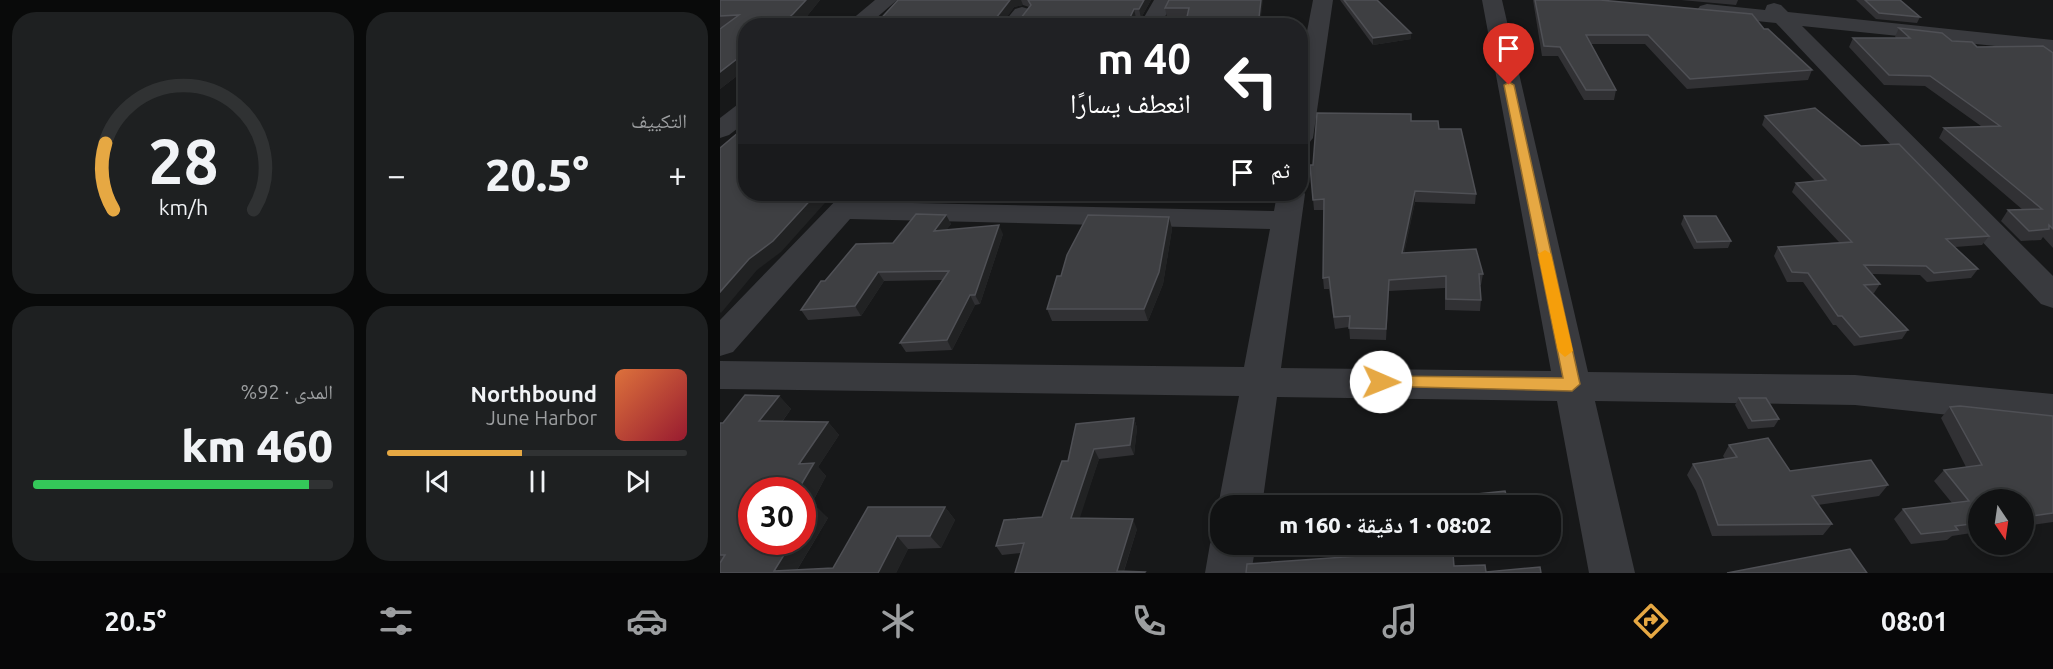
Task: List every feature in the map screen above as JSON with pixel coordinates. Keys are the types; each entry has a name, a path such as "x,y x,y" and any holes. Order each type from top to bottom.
{"street":[{"path":"864,18 887,0"},
{"path":"1154,18 1164,0"},
{"path":"1309,36 1323,0"},
{"path":"1492,0 1612,573"},
{"path":"1686,8 1774,8 2053,46"},
{"path":"1774,8 2053,296"},
{"path":"720,130 738,116"},
{"path":"720,343 850,202 1289,207 1242,495"},
{"path":"720,375 1572,384 1855,390 2053,410"},
{"path":"1228,573 1231,555"}],"building":[{"path":"720,0 806,0 788,18 738,18 738,58 720,72 720,29 739,15 720,16"},
{"path":"898,0 1010,0 996,18 881,18"},
{"path":"1028,0 1144,0 1139,9 1134,9 1130,18 1021,18 1031,5"},
{"path":"1169,0 1261,0 1259,18 1187,18 1189,8 1165,8"},
{"path":"1344,0 1377,0 1411,33 1373,38"},
{"path":"1535,0 1600,0 1752,14 1764,29 1768,29 1812,70 1690,79 1648,35 1586,35 1616,90 1586,90 1560,47 1544,46"},
{"path":"1865,0 1900,0 1920,17 1879,13"},
{"path":"1899,28 1942,33 1952,41 1972,42 1977,47 2043,46 2053,53 2053,229 2049,225 2049,229 2029,231 2008,210 2042,209 1944,128 2000,126 1930,76 1889,75 1853,38 1910,38"},
{"path":"1815,108 1861,146 1899,144 1989,236 1946,239 1978,269 1934,273 1926,266 1864,265 1880,284 1864,285 1908,330 1860,337 1842,316 1838,316 1808,273 1792,272 1778,247 1852,242 1796,183 1826,180 1765,116"},
{"path":"1317,113 1411,114 1411,121 1438,121 1439,129 1461,129 1476,194 1415,191 1402,253 1476,249 1483,274 1479,274 1481,300 1446,299 1446,276 1389,280 1386,329 1349,328 1350,316 1334,317 1329,277 1323,278 1324,199 1313,200 1310,165 1313,165"},
{"path":"738,133 738,201 810,201 773,241 749,259 720,292 720,148"},
{"path":"916,214 946,215 934,231 999,225 975,295 970,295 947,340 900,343 949,271 878,272 855,306 801,310 821,281 825,281 856,244 893,243"},
{"path":"1088,215 1169,217 1159,272 1144,309 1047,309 1057,276 1061,276 1067,255"},
{"path":"1684,216 1716,216 1731,241 1697,242"},
{"path":"745,395 779,396 759,421 828,422 799,464 814,463 806,477 738,477 738,555 784,555 774,571 833,568 868,507 945,507 930,536 897,536 878,573 720,573 720,563 725,555 720,555 720,423 723,423"},
{"path":"1739,398 1766,398 1779,419 1752,421"},
{"path":"1960,406 2053,416 2053,513 2034,516 2034,489 1968,489 1968,500 1944,470 1982,465 1950,407"},
{"path":"1134,418 1130,445 1094,449 1071,518 1133,519 1117,571 1145,572 1015,573 1024,543 996,546 1004,520 1042,517 1062,461 1068,461 1076,424"},
{"path":"1768,438 1790,471 1871,460 1888,485 1812,496 1832,524 1718,525 1702,480 1693,464 1737,457 1729,445"},
{"path":"1505,491 1506,495 1468,495"},
{"path":"1968,501 1968,524 1955,526 1958,530 1921,534 1903,509"},
{"path":"1850,549 1867,573 1727,573"},
{"path":"1374,555 1453,555 1454,566 1485,565 1486,572 1540,567 1541,573 1246,573 1247,564"}],"slow traffic":[{"path":"1545,254 1565,351"}],"route":[{"path":"1381,382 1572,384 1509,85"}]}
